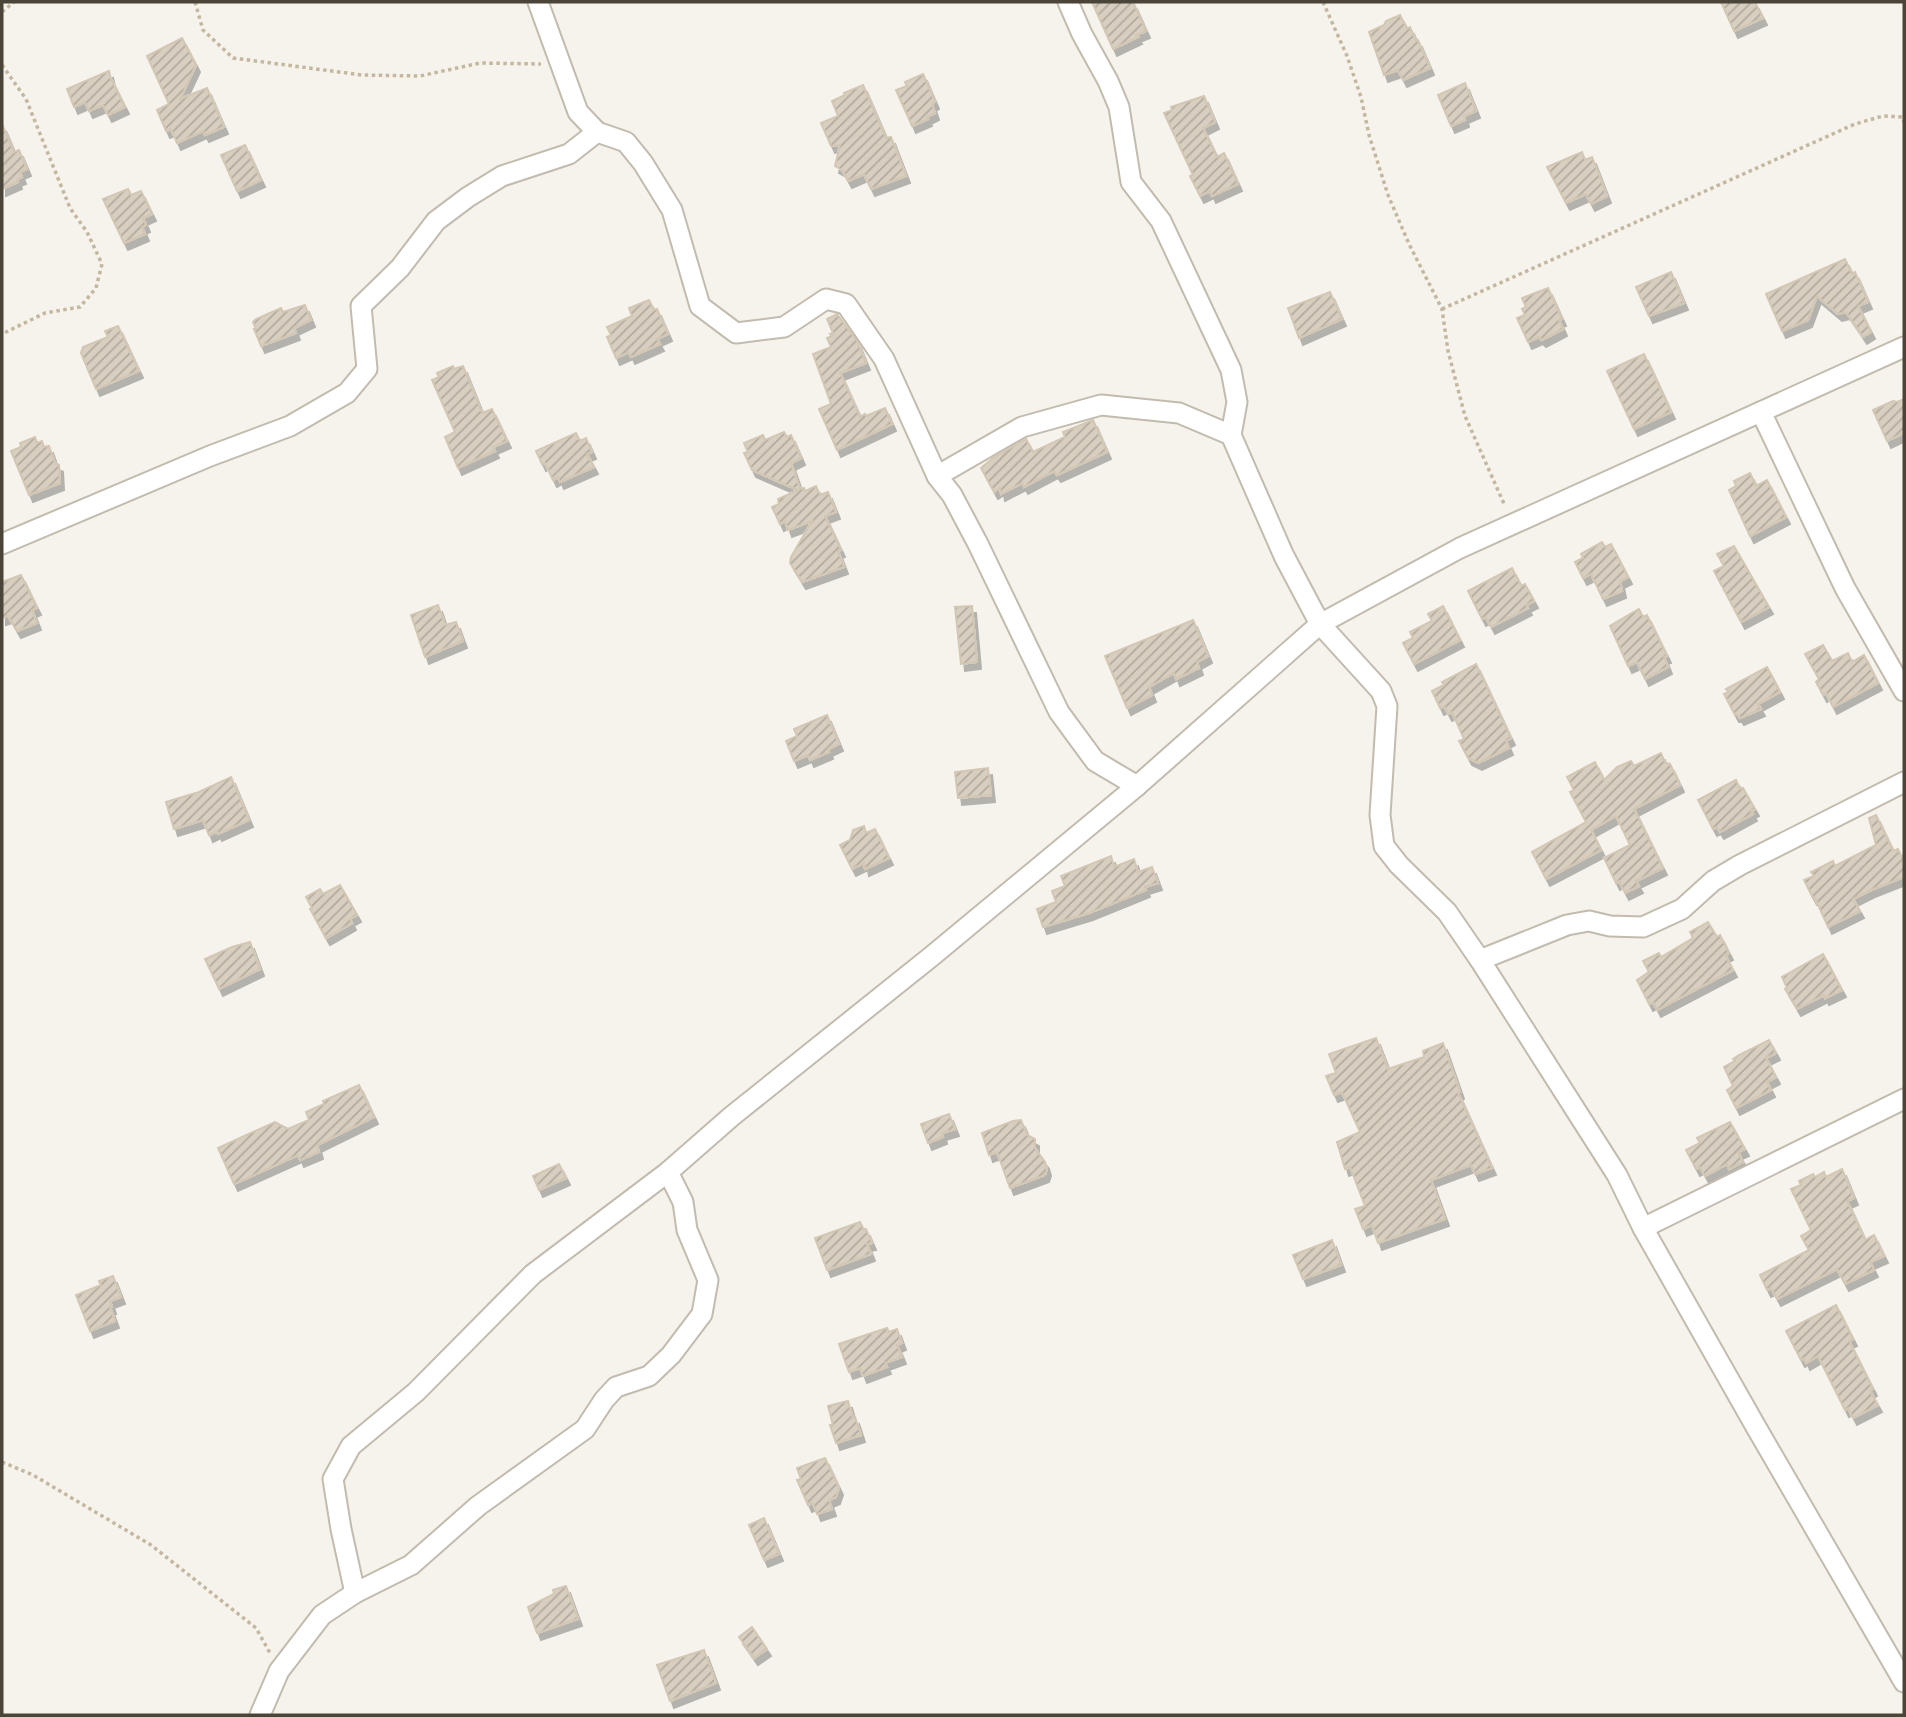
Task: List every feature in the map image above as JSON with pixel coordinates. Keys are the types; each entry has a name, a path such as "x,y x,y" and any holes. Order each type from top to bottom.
{"street":[{"path":"538,2 578,112 597,132 625,142 643,163 672,210 700,306 736,333 784,327 826,299 846,304 884,359 937,475 952,495 978,544 1059,712 1095,761 1137,786"},
{"path":"1068,2 1119,107 1131,181 1161,221 1231,370 1237,402 1231,435 1284,556 1320,624 1381,691 1387,706 1380,815 1384,846 1399,865 1447,912 1617,1175 1643,1228 1756,1427 1899,1659 1904,1682"},
{"path":"2,544 210,456 290,426 347,393 367,369 361,306 400,268 436,221 502,176 569,154 597,132"},
{"path":"355,1593 341,1529 334,1479 351,1446 416,1392 533,1274 668,1172 732,1116 911,973 1137,786 1320,624 1460,548 1904,347"},
{"path":"937,475 1022,427 1101,405 1179,413 1231,435"},
{"path":"1761,412 1844,588 1904,691"},
{"path":"1480,960 1567,925 1589,921 1611,926 1643,927 1682,909 1713,881 1740,865 1904,782"},
{"path":"1643,1228 1904,1099"},
{"path":"260,1715 279,1671 322,1615 355,1593 411,1565 478,1506 585,1429 616,1387 649,1376 671,1356 702,1314 708,1280 687,1230 683,1202 668,1172"}],"path":[{"path":"2,12 14,2"},
{"path":"195,2 203,30 233,58 362,75 420,76 480,63 561,65"},
{"path":"1323,2 1347,56 1361,97 1369,135 1388,195 1442,309 1448,351 1465,416 1513,524"},
{"path":"2,65 26,99 70,208 87,232 102,264 96,288 80,307 45,313 2,334"},
{"path":"1442,309 1855,124 1884,117 1902,117 1904,122"},
{"path":"2,1462 33,1475 151,1545 256,1628 279,1671"}],"building":[{"path":"1092,2 1133,2 1146,31 1113,49"},
{"path":"1721,2 1755,2 1763,18 1734,31"},
{"path":"1400,15 1407,29 1410,27 1416,41 1418,40 1430,68 1403,80 1398,70 1384,75 1369,32"},
{"path":"182,38 196,65 180,99 207,88 224,127 205,135 203,131 177,143 171,129 166,131 157,110 169,104 147,56"},
{"path":"109,71 125,107 108,115 103,105 89,111 85,102 74,107 67,89"},
{"path":"923,74 935,102 932,104 935,113 912,126 896,90 907,86 905,82"},
{"path":"1465,83 1476,111 1451,126 1438,95"},
{"path":"863,85 886,138 891,137 906,176 871,189 864,174 848,181 842,170 835,166 840,145 831,146 821,123 838,116 832,101"},
{"path":"1204,96 1215,122 1203,128 1217,157 1224,153 1238,184 1212,196 1210,191 1200,196 1164,113 1172,110 1171,107"},
{"path":"2,124 14,152 19,150 27,169 20,172 22,177 17,179 18,182 2,189"},
{"path":"245,145 261,180 237,191 221,155"},
{"path":"1582,152 1585,160 1592,157 1607,196 1591,204 1586,194 1566,203 1547,167"},
{"path":"128,189 131,195 141,191 152,214 143,218 146,225 142,227 145,234 124,243 103,199"},
{"path":"1845,259 1852,274 1855,272 1868,302 1858,306 1871,332 1863,337 1846,312 1838,314 1817,296 1808,320 1782,331 1766,294"},
{"path":"1671,272 1684,303 1649,316 1636,287"},
{"path":"1548,288 1562,319 1559,320 1563,329 1542,340 1539,337 1528,342 1517,318 1525,315 1522,309 1526,307 1522,298"},
{"path":"1330,292 1342,319 1299,338 1288,308"},
{"path":"649,300 654,310 657,309 668,334 657,339 660,344 631,357 629,352 616,358 607,337 611,335 607,327 632,316 629,308"},
{"path":"305,305 311,320 294,328 296,333 261,346 254,329 253,322 256,319 281,308 283,312"},
{"path":"837,314 857,341 866,363 840,373 860,417 885,408 892,424 837,450 819,409 831,404 813,354 831,347 827,338 833,333 827,319"},
{"path":"118,326 139,371 96,389 81,353 83,347 108,337 105,331"},
{"path":"1644,354 1671,412 1634,429 1607,371"},
{"path":"453,366 454,369 463,366 482,413 492,409 507,441 493,447 495,451 458,468 445,437 455,432 432,380 439,377 437,373"},
{"path":"1904,399 1904,433 1887,441 1873,410"},
{"path":"1093,420 1107,452 1057,475 1054,471 1024,487 1022,483 1001,494 1000,488 994,492 981,468 993,458 1026,439 1033,452 1065,437 1063,432"},
{"path":"784,432 787,437 791,435 801,458 791,463 800,489 804,488 805,491 816,486 820,495 828,492 836,512 825,516 841,550 838,551 844,567 802,582 790,563 812,521 788,530 785,521 780,524 772,507 779,504 778,499 798,490 752,470 744,453 748,452 744,443 763,435 765,440"},
{"path":"576,433 580,441 586,438 592,452 587,454 594,467 560,482 558,477 553,480 536,451"},
{"path":"35,437 37,443 42,441 44,447 49,446 55,463 59,465 60,483 29,495 11,451 21,447 20,443"},
{"path":"1750,473 1756,486 1767,480 1786,517 1750,536 1729,490 1736,486 1734,481"},
{"path":"1602,542 1605,547 1611,544 1628,577 1620,581 1622,591 1603,599 1591,574 1583,578 1575,562 1583,558 1581,554"},
{"path":"1734,546 1769,607 1741,622 1714,571 1724,566 1717,554"},
{"path":"1512,568 1521,586 1525,584 1534,601 1526,605 1528,608 1491,627 1486,617 1482,619 1468,591"},
{"path":"21,575 37,608 32,610 37,623 17,631 8,616 2,618 2,582"},
{"path":"438,605 445,625 456,622 463,641 425,657 411,615"},
{"path":"972,606 977,662 961,664 955,607"},
{"path":"1443,606 1460,640 1414,664 1403,643 1413,638 1410,632 1432,621 1428,614"},
{"path":"1639,609 1643,617 1647,615 1667,656 1664,657 1668,667 1645,679 1637,662 1628,666 1610,626"},
{"path":"1193,620 1208,656 1197,662 1199,668 1176,679 1174,673 1149,687 1152,695 1127,708 1105,656"},
{"path":"1823,645 1832,661 1848,653 1852,662 1864,655 1878,683 1833,707 1816,682 1819,679 1805,654"},
{"path":"1476,664 1511,738 1506,741 1509,748 1478,763 1468,758 1459,741 1464,739 1452,712 1448,714 1444,706 1440,708 1432,691 1444,685 1442,682"},
{"path":"1767,667 1780,692 1758,704 1761,709 1740,718 1735,715 1724,694 1729,692 1726,689"},
{"path":"827,715 839,744 828,749 829,752 810,760 808,755 794,761 786,741 797,736 794,729"},
{"path":"1661,753 1665,763 1670,764 1680,785 1634,809 1663,868 1636,881 1639,886 1625,893 1619,881 1616,883 1604,858 1630,845 1616,816 1591,830 1601,850 1546,879 1532,852 1586,822 1570,792 1574,790 1567,777 1595,762 1604,780 1617,767 1631,761 1634,766"},
{"path":"988,768 991,795 958,798 955,772"},
{"path":"231,777 249,820 218,834 217,831 209,835 203,820 174,829 166,802 199,792"},
{"path":"1736,780 1755,809 1751,811 1753,814 1720,832 1717,827 1713,829 1698,800"},
{"path":"1876,815 1893,851 1898,849 1904,862 1904,877 1853,899 1860,911 1828,927 1804,880 1814,876 1811,872 1833,861 1835,866 1876,845 1869,818"},
{"path":"864,826 866,833 875,829 889,858 865,869 864,863 852,869 840,845 850,840 853,830"},
{"path":"1111,856 1114,867 1134,859 1138,872 1152,867 1158,883 1089,913 1043,927 1037,909 1056,902 1052,891 1065,886 1061,876"},
{"path":"340,885 357,915 350,919 352,923 326,938 306,897 320,889 323,894"},
{"path":"1708,922 1717,937 1720,935 1729,953 1725,955 1733,970 1657,1010 1653,1002 1649,1004 1637,980 1649,972 1643,961 1659,953 1661,957 1693,938 1690,932"},
{"path":"250,942 260,969 219,989 205,959"},
{"path":"1823,954 1842,990 1825,998 1824,995 1797,1009 1785,989 1787,988 1782,977"},
{"path":"1376,1038 1388,1069 1424,1057 1423,1051 1443,1043 1460,1092 1458,1093 1492,1168 1475,1174 1471,1165 1431,1180 1445,1219 1378,1243 1372,1225 1363,1229 1355,1209 1365,1206 1350,1167 1345,1169 1337,1142 1360,1132 1342,1092 1334,1095 1326,1076 1336,1073 1329,1054"},
{"path":"1769,1040 1776,1053 1766,1058 1776,1077 1767,1082 1771,1090 1736,1108 1727,1090 1733,1086 1724,1067 1735,1061 1733,1059 1739,1055"},
{"path":"359,1085 374,1117 317,1145 319,1152 300,1160 298,1155 234,1184 218,1148 275,1122 288,1129 309,1120 306,1112"},
{"path":"949,1114 955,1129 942,1133 943,1137 928,1143 921,1124"},
{"path":"1021,1120 1027,1135 1035,1139 1035,1148 1047,1169 1045,1175 1010,1188 997,1152 989,1155 982,1133"},
{"path":"1730,1122 1745,1149 1738,1152 1743,1162 1729,1169 1727,1164 1705,1176 1700,1167 1696,1169 1686,1150 1700,1143 1697,1138"},
{"path":"559,1164 566,1178 539,1190 533,1176"},
{"path":"1842,1169 1854,1198 1847,1201 1865,1240 1874,1235 1884,1256 1870,1262 1874,1270 1845,1284 1837,1269 1777,1299 1771,1288 1767,1290 1760,1275 1809,1250 1801,1236 1811,1230 1791,1189 1801,1185 1799,1181 1813,1174 1815,1177 1824,1172 1826,1177"},
{"path":"860,1222 872,1243 867,1244 871,1254 827,1270 815,1238"},
{"path":"1332,1240 1341,1265 1303,1279 1293,1255"},
{"path":"113,1276 121,1297 110,1301 115,1321 90,1331 76,1295 101,1285 99,1281"},
{"path":"1836,1305 1853,1339 1849,1341 1878,1405 1853,1418 1848,1408 1845,1410 1818,1356 1806,1363 1804,1358 1801,1360 1786,1331"},
{"path":"887,1328 889,1332 897,1329 902,1343 897,1345 902,1357 885,1363 887,1367 863,1376 860,1368 849,1372 839,1344"},
{"path":"848,1401 861,1435 836,1443 828,1406"},
{"path":"825,1458 839,1488 836,1497 829,1500 832,1509 817,1514 813,1503 808,1505 797,1480 801,1479 797,1468"},
{"path":"764,1518 779,1554 764,1560 749,1525"},
{"path":"566,1586 578,1619 537,1633 528,1607 554,1594 553,1590"},
{"path":"752,1627 767,1649 754,1658 739,1637"},
{"path":"704,1650 716,1683 670,1701 657,1665"}]}
